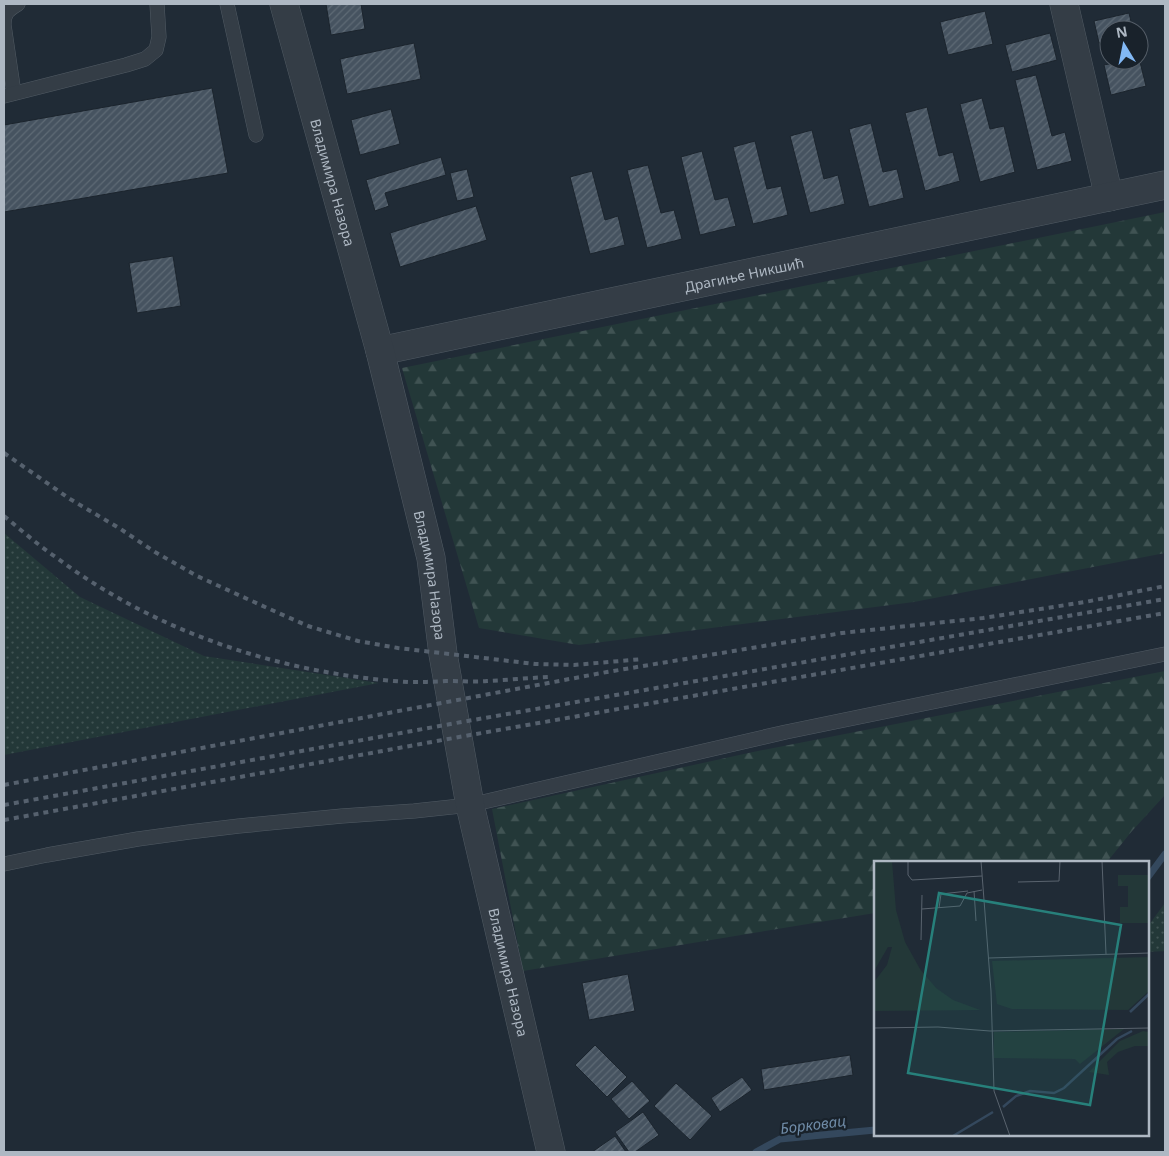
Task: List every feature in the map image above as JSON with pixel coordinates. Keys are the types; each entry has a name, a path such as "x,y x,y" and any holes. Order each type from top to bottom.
{"street":[{"name":"Владимира Назора","path":"284,4 380,351 430,558 443,654 470,805 551,1152"},
{"path":"1064,4 1109,197"},
{"name":"Драгиње Никшић","path":"380,351 1165,185"}],"lane":[{"path":"18,4 4,16 9,94 145,59 156,50 159,37 157,4"},
{"path":"227,4 256,135"},
{"path":"4,864 56,853 188,832 470,805 786,732 1165,654"}],"green space":[{"path":"1165,212 1165,553 914,602 579,645 479,628 402,368"},
{"path":"4,533 80,597 204,656 379,683 4,755"},
{"path":"1165,671 1165,795 1108,861 874,861 874,913 523,971 492,809 753,752"},
{"path":"1165,903 1165,951 1149,952 1149,925"}],"building":[{"path":"326,4 361,4 365,29 331,35"},
{"path":"985,11 993,44 948,55 940,22"},
{"path":"1129,13 1131,20 1099,20 1099,43 1094,21"},
{"path":"1050,33 1057,60 1012,72 1005,45"},
{"path":"414,43 421,79 347,94 340,59"},
{"path":"1105,70 1142,70 1146,86 1111,95"},
{"path":"1036,75 1052,136 1065,132 1072,161 1037,170 1015,80"},
{"path":"212,88 228,173 4,212 4,125"},
{"path":"982,98 990,129 1004,126 1015,172 980,182 960,104"},
{"path":"927,107 939,156 953,152 960,181 925,191 905,113"},
{"path":"391,109 400,144 360,155 351,120"},
{"path":"871,123 883,172 897,169 904,198 869,207 849,129"},
{"path":"812,130 824,179 838,175 845,204 810,213 790,136"},
{"path":"755,141 767,189 781,186 788,215 753,224 733,147"},
{"path":"702,151 715,200 728,197 736,226 700,235 681,157"},
{"path":"441,157 446,175 385,193 389,206 375,211 366,180"},
{"path":"648,165 661,213 674,210 682,239 647,248 627,170"},
{"path":"467,169 474,197 457,201 450,173"},
{"path":"592,171 605,220 618,216 625,245 590,254 570,177"},
{"path":"476,206 487,240 400,267 390,233"},
{"path":"173,256 181,306 137,313 129,263"},
{"path":"628,974 635,1011 589,1020 582,983"},
{"path":"595,1045 627,1077 607,1097 575,1065"},
{"path":"850,1055 853,1075 764,1090 761,1069"},
{"path":"742,1077 752,1090 720,1112 711,1098"},
{"path":"632,1081 650,1101 629,1119 611,1099"},
{"path":"676,1083 712,1116 690,1140 654,1106"},
{"path":"643,1112 659,1135 635,1152 629,1152 615,1132"},
{"path":"615,1136 626,1152 592,1152"}],"waterway":[{"name":"Борковац","path":"1149,876 1165,854"},
{"name":"Борковац","path":"756,1152 780,1139 874,1130"}],"railway":[{"path":"4,453 70,499 197,576 308,626 358,641 398,648 535,664 574,665 643,659"},
{"path":"4,516 57,558 96,585 136,608 179,628 223,645 268,659 314,670 408,682 482,681 548,677"},
{"path":"4,785 607,672 842,633 983,618 1085,602 1165,586"},
{"path":"4,805 456,723 1165,599"},
{"path":"4,820 459,737 1165,613"}]}
